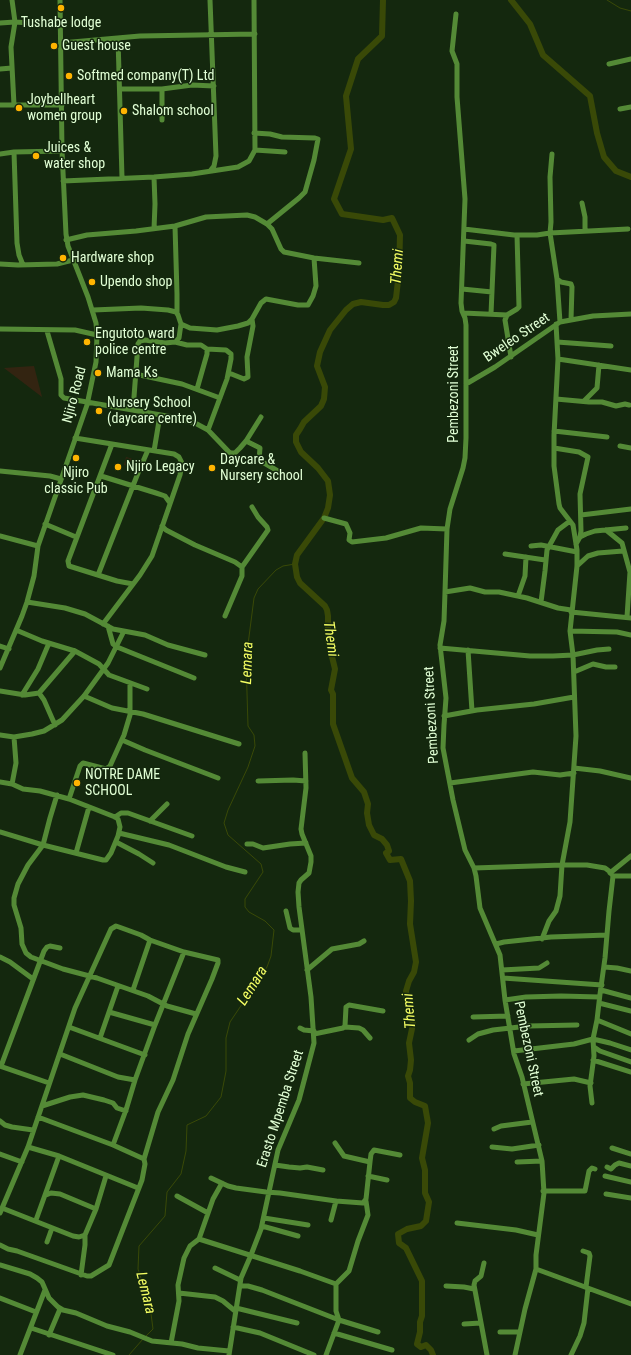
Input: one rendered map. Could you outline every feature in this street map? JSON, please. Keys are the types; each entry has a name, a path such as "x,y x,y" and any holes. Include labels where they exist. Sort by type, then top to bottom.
{"street":[{"path":"12,0 15,22 11,47 14,104"},
{"name":"Njiro Road","path":"0,668 27,602 34,576 38,546 87,402 96,362 97,335 93,310 66,240 62,151 60,0"},
{"path":"208,172 214,167 216,156 210,0"},
{"path":"63,180 154,177 192,174 243,165 251,159 255,150 254,0"},
{"name":"Pembezoni Street","path":"456,14 452,51 457,64 459,129 464,174 466,212 461,303 463,313 466,318 465,458 461,477 450,510 447,529 446,592 440,648 446,698 444,716 444,748 453,800 465,850 474,868 480,908 500,955 504,978 505,1000 514,1051 542,1161 543,1191 536,1255 536,1269 519,1332 515,1355"},
{"path":"0,23 15,22 60,25"},
{"path":"61,42 140,36 255,34"},
{"path":"118,38 122,178"},
{"path":"609,64 631,59"},
{"path":"0,69 12,68"},
{"path":"120,89 162,88 192,85 214,86"},
{"path":"162,88 162,120"},
{"path":"0,105 62,105"},
{"path":"620,109 631,107"},
{"path":"254,133 318,139 305,192 267,224"},
{"path":"255,150 285,152"},
{"path":"0,154 14,152 62,151"},
{"path":"14,152 17,243 19,255 23,265"},
{"path":"542,939 549,921 559,904 562,864 570,822 576,723 573,655 570,631 577,566 577,552 573,525 560,508 558,502 554,466 558,323 557,279 550,233 550,177 552,154"},
{"path":"154,177 154,229"},
{"path":"582,203 585,217 585,231"},
{"path":"66,240 87,235 136,232 175,226 201,218 247,215 255,217 267,224 272,229 282,251 314,258 359,263"},
{"path":"175,226 177,313 181,324 179,338 175,342"},
{"path":"464,229 517,235 628,229"},
{"path":"463,313 507,315 519,307 517,235"},
{"path":"464,241 494,245 491,314"},
{"path":"181,324 190,328 217,330 238,326 248,323 252,319 260,303 266,299 303,306 308,305 316,286 314,258"},
{"path":"0,264 57,264 73,260"},
{"path":"557,279 561,282 571,284 571,320"},
{"path":"462,289 492,292"},
{"path":"93,310 156,309 168,310 177,313"},
{"name":"Bweleo Street","path":"466,384 511,357 558,323 593,316 631,314"},
{"path":"507,315 505,317 505,324 511,357"},
{"path":"229,373 244,378 248,377 248,353 253,326 252,319"},
{"path":"0,329 47,331 75,330 97,335"},
{"path":"47,331 61,379 62,396 64,398 178,418 195,423 208,430 231,453 234,453 246,441 261,417"},
{"path":"133,410 138,344 140,341 175,342 201,346 207,349 229,351 231,354 229,373 208,430"},
{"path":"557,342 612,346"},
{"path":"198,389 207,349"},
{"path":"558,359 631,370"},
{"path":"584,401 597,388 599,365"},
{"path":"135,374 166,380 198,389 220,398"},
{"path":"556,399 602,402 616,406 625,404 629,405"},
{"path":"154,451 160,415"},
{"path":"554,430 607,437"},
{"path":"75,438 177,455 182,459 180,475 152,556 106,625"},
{"path":"246,441 260,448 259,460 283,474"},
{"path":"112,444 84,522 76,537 68,561 69,566 133,584"},
{"path":"620,446 631,448"},
{"path":"554,448 579,452 588,457 580,494 580,537 576,544"},
{"path":"98,575 148,450"},
{"path":"0,471 50,476 61,479"},
{"path":"101,476 165,496 170,503"},
{"path":"225,616 242,576 242,567 268,530 258,518 252,507"},
{"path":"581,515 631,509"},
{"path":"324,518 346,524 350,533 349,540 352,542 386,538 421,528 447,529"},
{"path":"540,602 548,547 558,530 570,521"},
{"path":"45,524 76,537"},
{"path":"162,526 166,530 195,545 235,562 242,567"},
{"path":"580,537 591,532 626,528"},
{"path":"446,592 472,588 485,592 499,592 518,596 571,611 629,618 630,572 622,543 606,530"},
{"path":"0,536 38,546"},
{"path":"531,546 537,545 577,552"},
{"path":"577,566 588,556 602,552 623,550"},
{"path":"505,554 545,560"},
{"path":"518,596 525,576 526,557"},
{"path":"27,602 65,608 85,614 106,625 124,631 145,635 168,645 205,655"},
{"path":"106,625 113,644 117,647 194,678"},
{"path":"16,630 75,651 94,661 109,675 147,689"},
{"path":"0,735 14,737 38,733 55,725 70,712 84,696 108,663 124,631"},
{"path":"570,631 617,632 631,634"},
{"path":"22,695 35,674 49,643"},
{"path":"0,646 8,649"},
{"path":"440,648 530,656 573,655 609,649"},
{"path":"468,650 472,711"},
{"path":"0,691 22,695 39,693 75,651"},
{"path":"574,672 593,664 606,667 615,667"},
{"path":"69,799 81,764 86,763 108,769 122,740 130,712 130,683"},
{"path":"39,693 44,700 55,725"},
{"path":"84,696 112,708 143,714 239,744"},
{"path":"444,716 477,710 534,704 574,696"},
{"path":"12,784 16,763 14,737"},
{"path":"122,740 218,778"},
{"name":"Erasto Mpemba Street","path":"229,1353 240,1280 262,1226 278,1150 298,1100 314,1046 314,1032 298,888 301,880 309,872 312,862 300,824 306,781 305,753"},
{"path":"450,783 533,772 560,774 574,770 600,771 631,778"},
{"path":"258,781 306,781"},
{"path":"0,782 12,784 23,789 40,791 69,799 115,817 119,822 119,833 111,853 106,860 43,846 0,832"},
{"path":"57,796 43,846 28,865 18,884 14,901 21,928 24,951 29,956 63,970 133,990 172,1008 196,1014"},
{"path":"150,821 167,804"},
{"path":"76,853 89,806"},
{"path":"115,817 118,814 124,813 192,836"},
{"path":"119,833 169,845 226,867 245,872"},
{"path":"116,842 153,863"},
{"path":"247,844 253,844 263,848 290,844 306,844"},
{"path":"592,1103 591,1083 594,1047 593,1039 604,967 612,874 631,856"},
{"path":"474,868 562,864 587,865 605,868 612,874 631,876"},
{"path":"286,911 291,929 302,930"},
{"path":"0,1245 81,1275 91,1276 109,1265 138,1188 145,1166 144,1159 158,1112 173,1080 188,1034 212,979 218,961 184,952 150,940 141,934 119,927 114,927 108,935 75,1008 28,1147 1,1210 36,1220 73,1236 79,1237 84,1235"},
{"path":"496,944 551,937 607,935"},
{"path":"133,990 150,940"},
{"path":"307,970 332,949 359,944 364,941"},
{"path":"50,1084 0,1066 44,951 48,947 60,948"},
{"path":"113,1145 155,1025 184,952"},
{"path":"0,957 10,962 33,979"},
{"path":"502,970 539,968 547,963"},
{"path":"604,967 631,971"},
{"path":"504,978 601,987 631,998"},
{"path":"100,1038 118,986"},
{"path":"505,1000 526,997 561,996 599,1000 631,1011"},
{"path":"344,1027 346,1007 349,1004 383,1010"},
{"path":"109,1012 155,1025"},
{"path":"473,1017 508,1016"},
{"path":"597,1020 631,1034"},
{"path":"469,1040 484,1032 510,1028 577,1025"},
{"path":"69,1027 145,1055"},
{"path":"300,1028 314,1032 340,1029 344,1027 359,1028 363,1030 370,1038"},
{"path":"514,1051 574,1044 593,1039 631,1050"},
{"path":"594,1047 600,1051 631,1062"},
{"path":"60,1054 118,1077 135,1080"},
{"path":"593,1060 631,1072"},
{"path":"523,1084 574,1079 591,1083"},
{"path":"42,1106 70,1097 83,1095 113,1103 117,1108 126,1111"},
{"path":"38,1117 113,1145 144,1159"},
{"path":"0,1121 12,1127 33,1130"},
{"path":"494,1129 501,1126 532,1122"},
{"path":"335,1143 344,1156 370,1162"},
{"path":"492,1147 512,1148 539,1145"},
{"path":"28,1147 59,1156 106,1176 127,1182 138,1188"},
{"path":"612,1148 631,1154"},
{"path":"326,1355 339,1320 336,1311 336,1284 349,1271 368,1215 366,1201 371,1154 374,1150 400,1156"},
{"path":"0,1154 22,1162"},
{"path":"36,1220 59,1156"},
{"path":"517,1162 542,1161"},
{"path":"607,1167 611,1169 615,1165 619,1164 631,1166"},
{"path":"275,1165 300,1168 307,1167 323,1170"},
{"path":"543,1191 585,1191 589,1171 592,1168 595,1169"},
{"path":"81,1275 85,1245 84,1235 96,1209 106,1176"},
{"path":"368,1176 388,1180"},
{"path":"605,1176 631,1182"},
{"path":"211,1178 236,1188 280,1192 336,1201 361,1203 366,1201"},
{"path":"171,1343 178,1308 178,1285 185,1254 190,1246 199,1239 213,1199 222,1183"},
{"path":"46,1195 53,1193 60,1194 96,1209"},
{"path":"606,1194 631,1198"},
{"path":"177,1196 208,1213"},
{"path":"331,1220 336,1201"},
{"path":"264,1218 308,1225"},
{"path":"457,1223 516,1230 538,1235"},
{"path":"262,1226 298,1236"},
{"path":"47,1242 52,1228"},
{"path":"199,1239 336,1284"},
{"path":"571,1355 584,1323 590,1256 583,1251"},
{"path":"484,1263 481,1276 474,1282 474,1289 487,1355"},
{"path":"0,1265 30,1274 37,1278 42,1282 49,1298 60,1309 76,1313 107,1326 130,1332 145,1339 229,1353"},
{"path":"215,1268 240,1280"},
{"path":"536,1269 631,1304"},
{"path":"240,1286 248,1286 262,1290 339,1320 378,1332"},
{"path":"446,1286 474,1289"},
{"path":"20,1355 45,1290"},
{"path":"179,1292 215,1297 236,1309 297,1322"},
{"path":"0,1298 36,1312"},
{"path":"49,1335 60,1309"},
{"path":"464,1324 481,1323"},
{"path":"233,1327 260,1333 314,1355"},
{"path":"31,1328 113,1355"},
{"path":"334,1332 392,1350"},
{"path":"500,1332 519,1332"}],"shaded area":[{"path":"34,366 42,397 4,368"},
{"path":"126,457 133,459 131,467 124,465"}],"waterway":[{"name":"Themi","path":"383,0 382,36 358,59 346,96 351,149 334,199 342,214 383,220 392,218 400,235 399,272 396,298 394,302 389,305 361,302 353,304 346,310 330,330 320,352 317,366 325,387 324,399 321,406 304,422 296,435 296,442 301,452 318,468 328,481 330,495 328,508 324,518 297,555 295,564 297,577 300,583 325,606 327,610 328,640 335,669 331,690 333,694 333,724 352,778 364,792 368,804 367,813 369,825 374,835 382,839 387,845 389,851 386,853 390,860 401,859 410,881 410,924 416,962 414,972 406,991 407,1002 413,1024 409,1043 411,1060 408,1076 410,1083 410,1098 425,1106 428,1123 422,1158 425,1170 425,1193 429,1202 426,1221 421,1226 407,1229 398,1234 399,1243 406,1248 422,1281 422,1316 417,1344 421,1347 426,1345 431,1350 433,1355"},
{"path":"511,0 530,24 543,55 590,96 597,133 604,157 616,171 631,177"},
{"path":"607,0 620,8 631,11"},
{"name":"Lemara","path":"145,1337 153,1329 150,1306 138,1269 139,1246 165,1216 167,1192 181,1174 186,1151 187,1125 206,1116 221,1097 226,1071 226,1038 230,1022 267,967 271,956 274,930 265,921 249,912 245,907 245,899 263,872 261,864 228,835 224,823 228,810 248,767 255,746 254,735 248,726 246,660 254,598 258,589 276,570 283,566 295,564"},
{"name":"Lemara","path":"129,1355 143,1339"}],"place":[{"name":"Tushabe lodge","path":"61,8"},
{"name":"Guest house","path":"54,46"},
{"name":"Softmed company(T) Ltd","path":"69,76"},
{"name":"Joybellheart women group","path":"19,108"},
{"name":"Shalom school","path":"124,111"},
{"name":"Juices & water shop","path":"36,156"},
{"name":"Hardware shop","path":"63,258"},
{"name":"Upendo shop","path":"92,282"},
{"name":"Engutoto ward police centre","path":"87,342"},
{"name":"Mama Ks","path":"98,373"},
{"name":"Nursery School (daycare centre)","path":"99,411"},
{"name":"Njiro classic Pub","path":"76,458"},
{"name":"Njiro Legacy","path":"118,467"},
{"name":"Daycare & Nursery school","path":"212,468"},
{"name":"NOTRE DAME SCHOOL","path":"77,783"}]}
